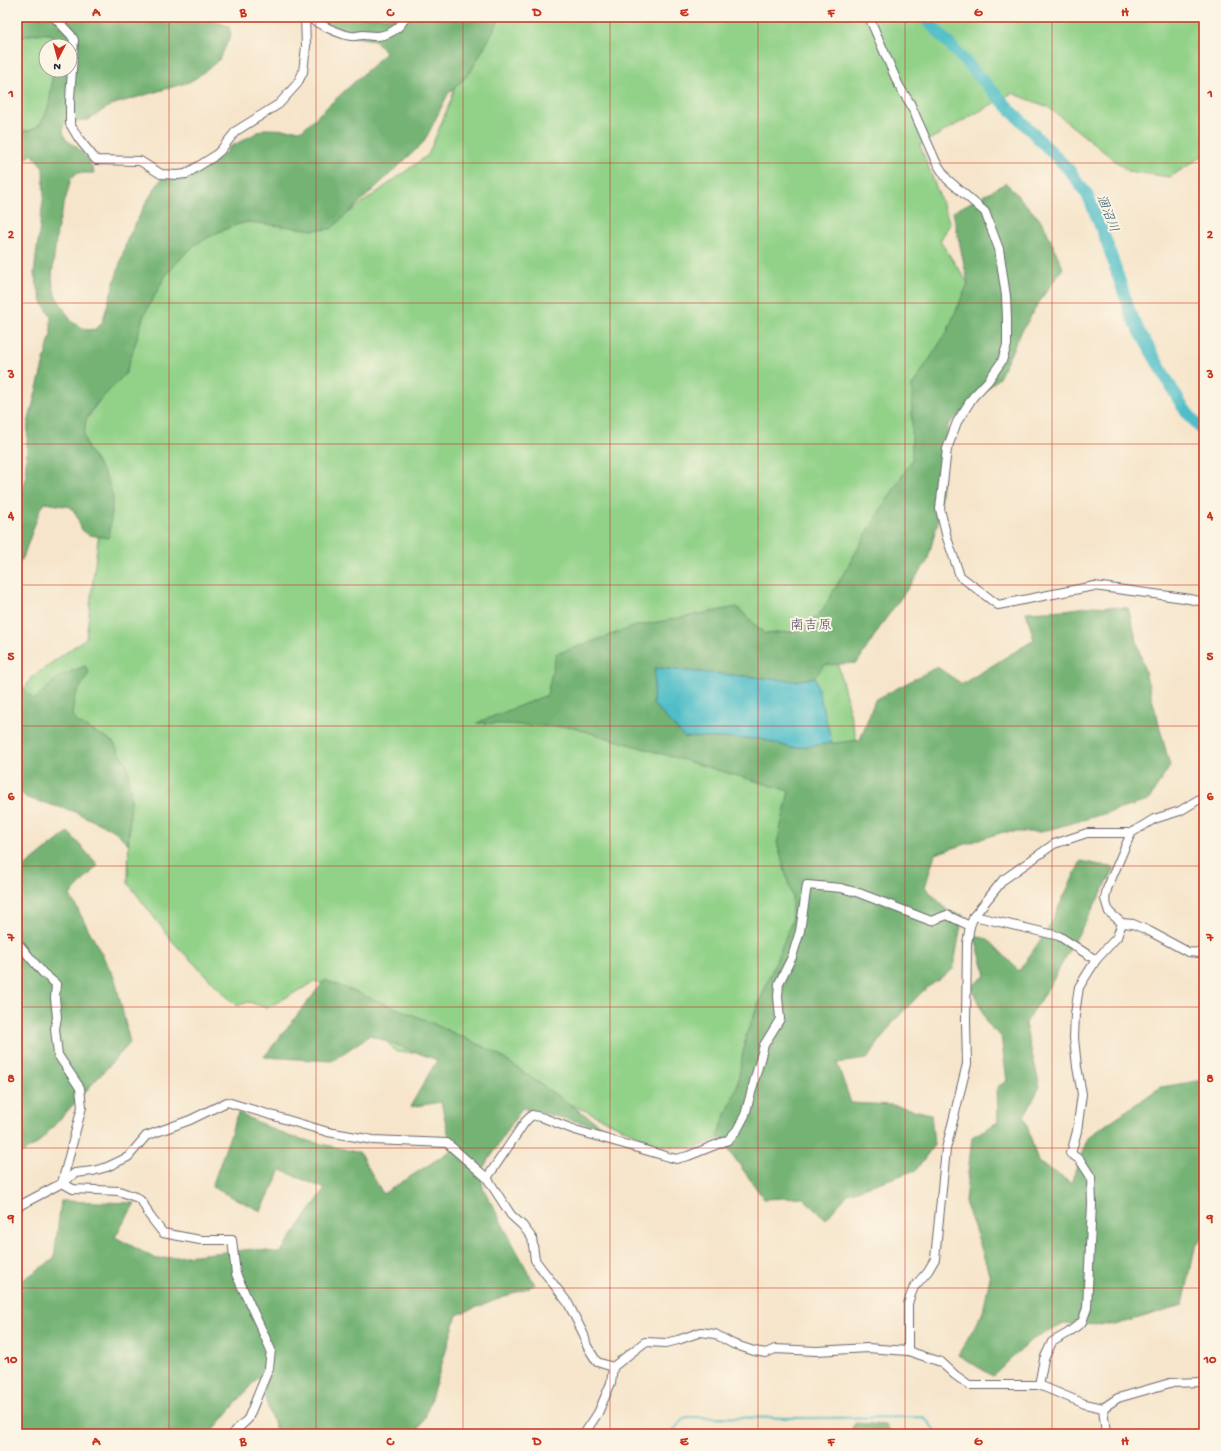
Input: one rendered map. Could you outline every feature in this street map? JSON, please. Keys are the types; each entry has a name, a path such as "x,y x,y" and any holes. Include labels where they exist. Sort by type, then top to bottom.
{"street":[{"path":"54,17 74,40 70,124 79,139 96,160 140,161 161,174 176,175 186,174 213,157 220,151 236,131 286,98 297,84 303,72 307,17 351,36 376,36 389,33 397,28 403,22 405,17"},
{"path":"869,17 899,86 910,103 936,162 947,179 985,212 999,249 1006,296 1007,345 1002,361 988,381 973,397 957,422 947,449 940,509 947,538 960,576 998,605 1094,586 1204,602"},
{"path":"908,1351 908,1304 914,1287 928,1271 934,1259 944,1162 950,1131 967,1064 967,951 970,926 974,916 1003,880 1054,844 1087,833 1131,833 1154,819 1180,811 1201,798 1204,794"},
{"path":"1131,833 1107,889 1105,899 1109,912 1122,923 1133,924 1149,931 1188,952 1200,953 1204,949"},
{"path":"487,1178 512,1139 532,1115 575,1130 676,1159 688,1156 728,1140 737,1130 745,1115 764,1045 780,1019 778,997 779,983 792,957 800,931 807,885 841,888 860,893 931,921 947,915 970,926"},
{"path":"974,916 1059,936 1096,960"},
{"path":"1039,1385 1044,1358 1052,1342 1068,1333 1082,1322 1087,1308 1092,1204 1091,1177 1080,1160 1071,1154 1077,1131 1082,1094 1076,1067 1074,1038 1075,1014 1079,987 1096,960 1117,937 1122,923"},
{"path":"17,942 43,973 56,984 55,998 57,1017 55,1028 58,1055 80,1088 82,1107 62,1184"},
{"path":"17,1207 62,1184 75,1173 93,1171 107,1167 128,1157 146,1136 190,1120 227,1102 328,1132 373,1140 447,1143 487,1178 510,1215 523,1226 532,1238 535,1260 568,1303 584,1335 587,1346 597,1362 613,1367"},
{"path":"62,1184 73,1189 118,1191 138,1198 163,1233 200,1240 232,1240 236,1274 271,1350 269,1368 248,1419 232,1434"},
{"path":"584,1434 598,1413 609,1389 613,1367 645,1342 666,1343 701,1332 715,1334 733,1344 754,1351 766,1353 775,1349 816,1351 867,1348 908,1351 941,1362 969,1385 1039,1385 1086,1404 1103,1408 1118,1398 1170,1383 1204,1382"},
{"path":"1103,1408 1106,1434"}],"green space":[{"path":"17,17 200,17 229,26 231,35 219,60 196,78 189,82 111,105 88,120 64,122 63,131 66,140 83,154 90,163 94,173 77,173 71,179 57,230 52,276 53,286 55,295 72,322 87,330 96,329 102,323 127,240 147,201 163,176 218,159 230,147 264,129 302,130 386,53 375,40 329,33 314,17 501,17 470,73 448,94 422,144 331,229 314,230 248,222 239,224 221,231 196,244 166,275 144,315 126,373 95,405 86,419 84,437 88,449 108,480 113,497 109,538 89,535 82,530 76,514 71,507 45,503 40,510 22,560 17,560 17,504 25,483 28,423 51,334 51,317 42,302 34,274 44,193 43,167 32,154 25,159 17,174 17,131 31,130 41,123 48,109 52,78 78,78 78,38 56,38 45,33 36,33 17,42"},
{"path":"483,17 1204,17 1204,155 1170,177 1128,171 1048,107 1012,93 920,145 950,224 940,241 968,283 920,449 836,656 860,754 799,885 790,949 727,1135 695,1148 658,1145 586,1111 450,1053 396,1052 348,999 316,981 267,1008 249,1002 236,1006 172,941 128,883 129,828 20,695 31,678 86,638 104,491 83,446 81,428 127,358 134,307 174,245 252,209 325,230 428,155 451,100 466,46"},
{"path":"36,34 50,34 56,38 38,38 38,78 52,78 51,93 48,109 41,123 29,131 17,131 17,42 22,37"},
{"path":"1006,183 1043,223 1063,268 1043,296 1020,334 999,378 948,425 938,521 927,562 884,621 857,663 824,665 815,677 796,681 655,668 653,704 684,737 761,739 792,748 860,740 875,700 937,667 962,684 1034,640 1026,612 1066,610 1093,606 1128,608 1170,766 1148,801 1041,832 1003,832 935,854 925,887 949,912 963,915 953,969 923,991 894,1021 867,1059 837,1063 851,1103 892,1105 931,1114 934,1145 916,1170 849,1193 826,1219 802,1197 764,1199 718,1135 737,1087 746,1035 792,921 792,896 777,843 789,791 570,727 477,723 547,695 556,654 636,626 737,607 765,634 798,631 822,611 872,524 912,460 912,386 947,332 968,283 953,212"},
{"path":"85,666 89,673 75,696 72,714 77,722 113,742 128,766 131,801 128,844 115,831 73,811 27,798 17,790 17,681 34,700 60,676"},
{"path":"68,832 98,865 70,895 115,979 130,1043 36,1145 17,1156 17,870 23,868"},
{"path":"1081,861 1115,868 1053,980 1025,1024 1040,1087 1024,1116 1038,1162 1071,1183 1088,1137 1161,1087 1204,1080 1204,1233 1195,1248 1183,1305 1115,1325 1064,1324 1031,1340 993,1376 958,1355 983,1312 990,1277 965,1202 972,1137 998,1122 997,1087 1007,1081 1001,1036 989,1026 971,987 986,975 974,936 988,939 1019,971 1048,929"},
{"path":"325,980 421,1018 493,1051 604,1128 522,1108 481,1171 483,1188 535,1285 457,1315 425,1418 416,1434 277,1434 258,1377 210,1434 136,1434 129,1432 126,1434 17,1434 17,1284 54,1259 61,1201 135,1203 115,1237 156,1259 254,1249 280,1253 325,1189 281,1170 261,1211 212,1187 238,1113 288,1136 360,1153 383,1194 452,1150 441,1102 410,1107 437,1060 370,1035 332,1061 264,1057"},
{"path":"855,1423 886,1425 893,1434 849,1434"}],"water":[{"path":"655,668 796,681 815,677 832,743 792,748 761,739 684,737 653,704"}],"waterway":[{"name":"涸沼川","path":"924,17 1069,170 1088,196 1107,243 1132,318 1182,406 1204,433"},
{"path":"671,1434 683,1419 687,1417 924,1417 938,1434"}],"district":[{"name":"南吉原","path":"811,624"}]}
